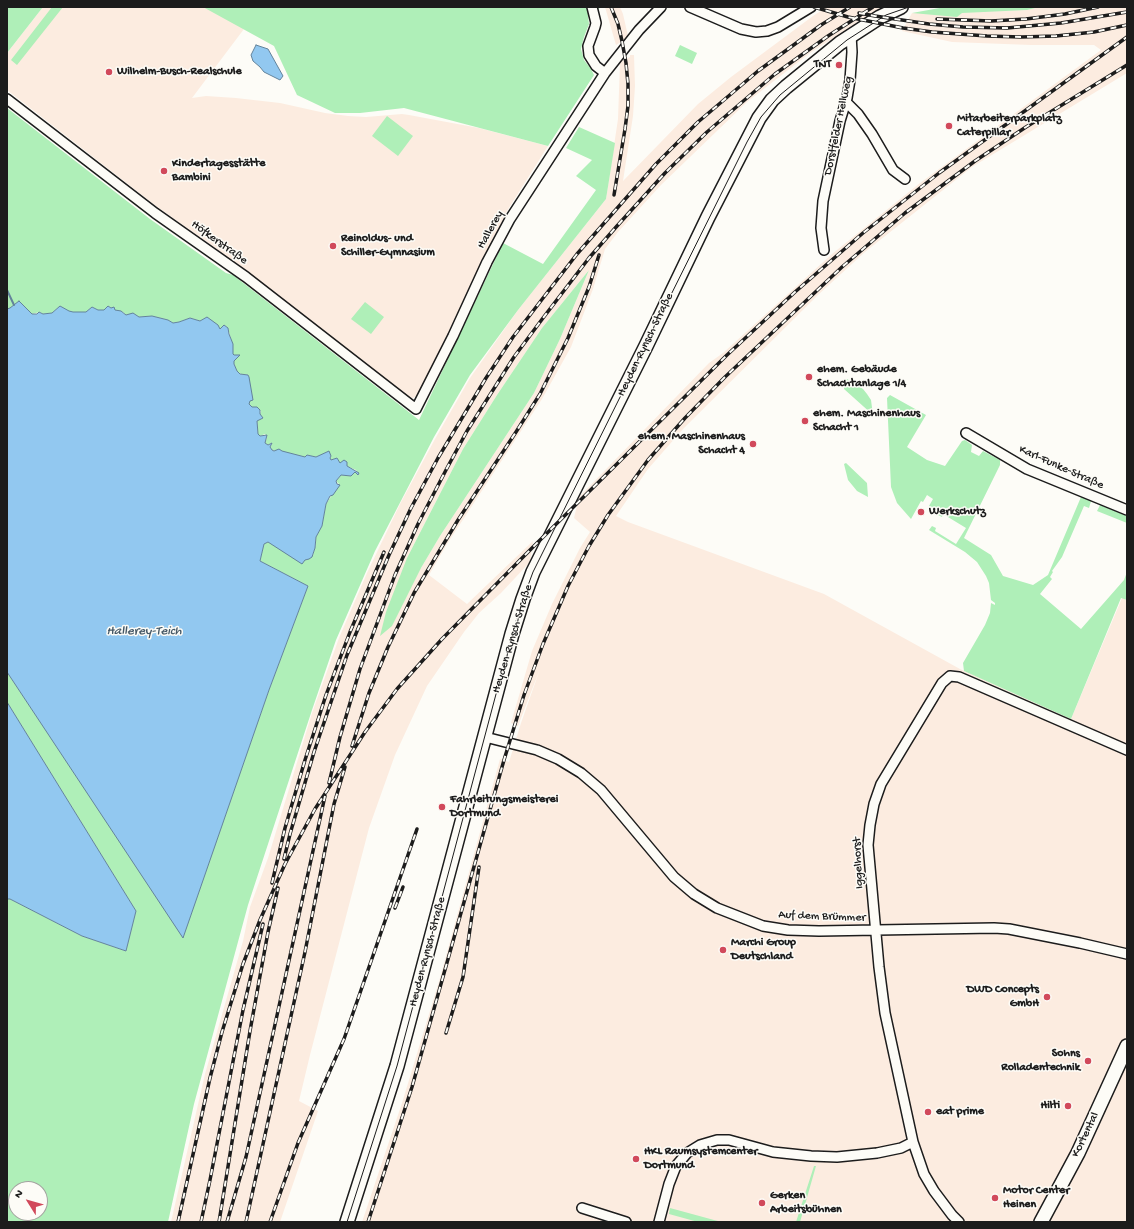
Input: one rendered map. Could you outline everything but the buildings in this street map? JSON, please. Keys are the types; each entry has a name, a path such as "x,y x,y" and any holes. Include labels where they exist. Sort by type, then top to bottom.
{"main road":[{"path":"852,35 880,17 901,7"},
{"name":"Heyden-Rynsch-Straße","path":"347,1222 397,1066 512,634 533,572 752,130 772,100 786,87 852,35"},
{"name":"Kortental","path":"1041,1222 1078,1153 1127,1046"}],"street":[{"path":"592,7 596,23 588,46 589,55 596,66 605,72"},
{"name":"Hallerey","path":"416,409 510,219 605,72 639,30 661,7"},
{"path":"690,7 741,29 756,32 767,31 778,27 811,7"},
{"name":"Dorstfelder Hellweg","path":"824,250 821,224 823,201 850,80 852,35"},
{"name":"Höfkerstraße","path":"7,99 155,213 246,277 416,409"},
{"path":"846,102 858,114 872,134 893,170 904,179"},
{"name":"Karl-Funke-Straße","path":"966,433 1027,469 1127,510"},
{"name":"Iggelhorst","path":"959,1222 934,1191 924,1174 913,1142 885,1013 868,845 874,804 881,784 942,683 950,676 959,677 1127,750"},
{"name":"Auf dem Brümmer","path":"485,737 537,750 558,759 581,773 601,790 674,877 694,894 717,908 763,926 788,930 819,931 1009,929 1127,954"},
{"path":"659,1222 669,1184 676,1166 687,1153 700,1145 717,1140 729,1140 773,1152 837,1157 878,1153 901,1148 913,1142"},
{"path":"582,1208 626,1222"}],"shaded area":[{"path":"43,7 218,7 247,25 192,98 206,96 280,103 325,113 348,116 366,117 402,114 479,128 548,146 507,211 418,395 413,398 408,397 214,247 156,206 7,90 7,53"},
{"path":"605,7 620,7 628,36 627,40 626,39 616,45"},
{"path":"827,7 882,7 810,53 747,102 661,185 618,232 605,249 593,289 571,347 542,399 447,544 429,575 467,604 533,541 530,562 501,593 479,613 427,686 395,755 369,828 310,1055 299,1101 318,1111 280,1222 171,1222 205,1074 243,941 250,907 268,858 312,713 339,638 367,573 400,504 470,378 518,310 606,199 618,119 620,63 622,60 630,57 630,55 634,55 635,86 633,116 623,181 698,104 731,77","holes":["589,270 560,339 534,393 440,536 421,568 407,558 463,449 542,328"]},
{"path":"1039,7 1127,7 1127,73 972,167 865,252 819,294 684,428 648,469 616,516 628,522 824,594 960,669 1071,719 1122,598 1127,600 1127,1222 362,1222 402,1103 440,978 500,759 509,762 540,669 518,726 511,723 532,651 552,604 580,548 590,532 574,518 579,497 709,363 723,353 832,254 920,183 1101,50 1094,45 1031,45 952,42 902,31 912,13 1027,10"}],"green space":[{"path":"7,7 43,7 7,53"},
{"path":"52,7 63,7 17,65 11,60"},
{"path":"203,7 601,7 588,17 589,24 581,49 584,60 594,75 548,146 404,108 360,113 335,113 297,95 274,46"},
{"path":"945,7 1039,7 1027,10 962,13 957,17 912,13"},
{"path":"680,45 697,53 692,64 675,56"},
{"path":"7,108 150,219 226,273 233,275 419,420 503,243 543,264 596,190 576,176 592,160 566,148 579,127 615,143 606,199 518,310 470,375 434,437 375,551 336,640 248,905 194,1104 168,1222 7,1222 7,899 10,899 82,936 126,951 136,911 7,702 7,672 183,937 269,690 308,586 260,561 264,544 268,542 305,560 313,555 316,537 322,526 326,504 339,484 336,481 341,475 351,476 355,472 358,475 356,470 339,463 337,458 331,460 328,452 316,457 307,455 305,457 272,450 270,447 272,444 271,443 268,445 265,443 267,437 265,434 260,436 258,434 257,421 261,418 263,419 260,414 261,411 249,404 249,377 248,375 241,374 237,371 234,361 239,355 233,354 233,347 228,328 224,325 220,329 207,317 200,321 190,318 173,323 168,320 152,316 139,317 134,314 126,315 123,312 116,311 108,306 104,310 98,310 92,307 86,312 69,312 60,306 52,313 43,314 40,312 32,314 10,308 7,309"},
{"path":"387,116 413,136 398,156 372,136"},
{"path":"589,270 560,339 534,393 440,536 421,568 392,626 380,636 386,612 407,558 463,449 542,328"},
{"path":"365,302 384,317 371,334 351,319"},
{"path":"847,379 863,389 867,394 871,400 873,415 844,389 844,382"},
{"path":"890,395 926,415 907,447 927,460 945,466 962,441 965,440 972,445 971,452 979,456 983,451 1000,460 1000,465 964,538 991,555 1003,576 1033,585 1048,575 1081,497 1091,501 1089,508 1084,506 1062,557 1052,571 1053,572 1050,577 1052,579 1040,594 1081,629 1124,580 1127,572 1127,600 1121,598 1071,719 964,671 963,663 985,625 990,613 991,603 995,605 995,603 991,600 989,583 986,576 977,562 965,552 929,530 932,526 936,528 935,531 956,544 966,528 943,514 942,517 938,515 940,510 929,506 933,499 927,495 923,502 921,501 911,519 897,503 891,487 887,398"},
{"path":"846,463 867,483 868,497 857,491 848,480 844,464"},
{"path":"1100,505 1127,516 1127,523 1097,511"},
{"path":"814,1166 816,1166 800,1222 796,1222"},
{"path":"670,1208 722,1222 698,1222 669,1214"}],"water":[{"path":"256,45 268,49 283,76 280,80 264,72 253,61 251,55"},
{"name":"Hallerey-Teich","path":"19,301 32,314 37,314 39,312 43,314 52,313 60,306 73,312 86,312 92,307 98,310 104,310 108,306 111,308 114,307 115,310 121,311 126,315 133,313 139,317 152,316 168,320 173,323 190,318 200,321 207,317 218,325 220,329 224,325 228,328 233,344 233,354 240,355 234,361 237,371 240,374 248,375 249,377 253,400 250,401 249,404 260,410 260,414 263,418 257,421 258,434 260,436 267,435 265,443 268,445 272,443 270,447 274,451 279,449 305,457 307,455 316,457 329,451 331,460 337,458 340,463 344,460 347,462 347,466 359,473 358,475 355,472 351,476 341,475 336,481 337,484 340,485 333,495 330,496 326,504 322,526 316,537 312,557 305,560 302,564 268,542 264,544 260,561 308,586 269,690 183,938 7,672 7,309"},
{"path":"7,702 136,911 126,951 82,936 10,899 7,899"}],"waterway":[{"path":"7,290 14,305"}],"tram line":[{"path":"347,1222 397,1066 512,634 533,572 747,142 761,117 780,95 847,40 886,15 909,7"}],"railway":[{"path":"611,7 618,24 622,41 628,84 628,106 614,195"},
{"path":"814,7 848,17 903,28 932,32 987,36 1056,36 1094,32 1127,25"},
{"path":"284,859 314,752 347,655 389,555 411,508 438,458 486,378 513,337 577,254 656,164 698,122 758,71 821,25 850,7"},
{"path":"329,783 340,737 360,669 395,575 418,524 467,431 514,357 589,258 665,173 707,132 775,74 828,36 873,7"},
{"path":"937,19 991,21 1026,19 1065,14 1098,7"},
{"path":"859,13 929,24 963,27 1007,28 1061,23 1127,12"},
{"path":"178,1222 210,1078 222,1032 243,964 260,920 285,864 315,809 365,732 397,689 442,639 532,548 727,355 795,292 863,233 939,173 1127,37"},
{"path":"368,1222 412,1087 504,760 524,695 543,644 568,586 589,546 608,515 648,460 685,418 725,377 842,267 905,213 975,161 1026,127 1127,65"},
{"path":"352,746 369,693 388,647 414,593 458,520 540,394 568,338 589,287 599,255"},
{"path":"272,883 285,828 326,695 350,632 384,552"},
{"path":"246,1222 305,952 334,804 345,767"},
{"path":"227,1222 246,1157 325,796"},
{"path":"270,1222 298,1143 344,1039 417,829"},
{"path":"446,1033 463,977 479,867"},
{"path":"395,908 403,887"},
{"path":"219,1222 250,1031 268,932 278,888"},
{"path":"201,1222 243,1010 263,924"}],"place":[{"name":"TNT","path":"839,65"},
{"name":"Wilhelm-Busch-Realschule","path":"109,72"},
{"name":"Mitarbeiterparkplatz Caterpillar","path":"949,126"},
{"name":"Kindertagesstätte Bambini","path":"164,171"},
{"name":"Reinoldus- und Schiller-Gymnasium","path":"333,246"},
{"name":"ehem. Gebäude Schachtanlage 1/4","path":"809,377"},
{"name":"ehem. Maschinenhaus Schacht 1","path":"805,421"},
{"name":"ehem. Maschinenhaus Schacht 4","path":"753,444"},
{"name":"Werkschutz","path":"921,512"},
{"name":"Fahrleitungsmeisterei Dortmund","path":"442,807"},
{"name":"Marchi Group Deutschland","path":"723,950"},
{"name":"DWD Concepts GmbH","path":"1047,997"},
{"name":"Sohns Rolladentechnik","path":"1088,1061"},
{"name":"Hilti","path":"1068,1106"},
{"name":"eat prime","path":"928,1112"},
{"name":"HKL Raumsystemcenter Dortmund","path":"636,1159"},
{"name":"Motor Center Heinen","path":"995,1198"},
{"name":"Gerken Arbeitsbühnen","path":"762,1203"}]}
